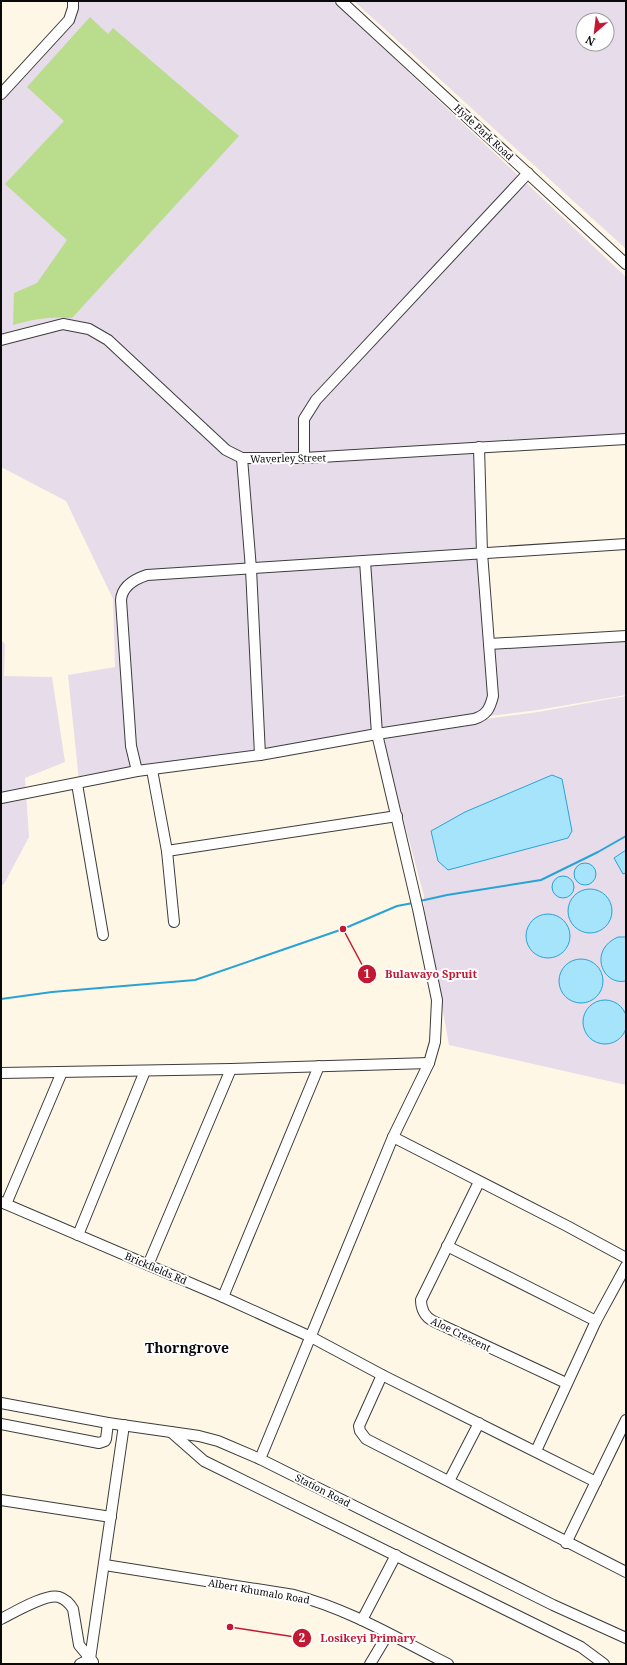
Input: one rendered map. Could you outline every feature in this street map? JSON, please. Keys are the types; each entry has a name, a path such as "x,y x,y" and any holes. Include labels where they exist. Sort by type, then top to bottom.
{"street":[{"path":"1,94 69,20 74,8 73,1"},
{"name":"Hyde Park Road","path":"341,1 626,264"},
{"path":"304,458 304,419 316,400 528,173"},
{"name":"Waverley Street","path":"1,340 63,324 95,332 108,340 226,450 242,458 304,458 626,439"},
{"path":"1,798 137,771 260,755 377,734 474,719 483,716 488,711 493,696 482,553 479,447"},
{"path":"242,458 251,569 260,755"},
{"path":"137,771 131,746 121,600 124,589 135,581 147,576 626,544"},
{"path":"260,1459 393,1137 429,1063 435,1042 436,1000 418,909 377,734 364,561"},
{"path":"489,644 626,636"},
{"path":"152,770 166,851 174,922"},
{"path":"77,784 103,935"},
{"path":"166,851 397,816"},
{"path":"1,1073 145,1071 160,1069 231,1069 429,1063"},
{"path":"223,1297 319,1066"},
{"path":"148,1265 231,1069"},
{"path":"78,1235 145,1071"},
{"path":"4,1203 62,1072"},
{"path":"393,1137 567,1226 626,1258"},
{"name":"Aloe Crescent","path":"479,1182 421,1300 421,1306 428,1318 566,1383"},
{"name":"Brickfields Rd","path":"4,1203 223,1297 311,1337 596,1482"},
{"path":"447,1246 596,1321"},
{"path":"536,1451 566,1383 596,1321 626,1266"},
{"path":"382,1374 359,1426 362,1435 370,1442 566,1542 625,1570"},
{"name":"Station Road","path":"1,1403 108,1423 198,1436 218,1441 260,1459 553,1605 626,1638"},
{"path":"566,1542 626,1420"},
{"path":"1,1424 99,1442 105,1441 106,1439 108,1423"},
{"path":"449,1481 479,1423"},
{"path":"92,1662 124,1425"},
{"path":"171,1432 204,1461 581,1647 604,1664"},
{"path":"1,1500 111,1518"},
{"path":"362,1620 396,1555"},
{"name":"Albert Khumalo Road","path":"105,1565 294,1595 314,1600 362,1620 448,1664"},
{"path":"1,1619 41,1600 50,1597 59,1597 70,1604 73,1609 79,1645 92,1662"},
{"path":"370,1664 388,1634"},
{"path":"80,1664 92,1662"}],"shaded area":[{"path":"75,1 333,1 626,277 626,435 478,445 489,645 626,637 626,695 79,781 68,675 115,667 113,599 66,501 1,467 1,96 70,21"},
{"path":"354,1 626,1 626,249"},
{"path":"1,640 5,644 4,676 52,677 65,762 25,778 29,837 4,884 1,886"},
{"path":"626,696 626,1085 449,1045 424,906 424,896 381,736 538,712"}],"green space":[{"path":"90,17 108,34 113,28 239,136 72,318 42,318 13,325 14,293 37,283 67,240 5,184 64,121 27,87"}],"water":[{"path":"552,775 562,779 572,831 568,838 448,870 438,861 431,831 465,812"},
{"path":"626,850 626,873 623,874 614,858"},
{"path":"585,863 593,866 596,874 593,882 585,885 577,882 574,874 577,866"},
{"path":"563,876 571,879 574,887 571,895 563,898 555,895 552,887 555,879"},
{"path":"586,889 594,889 606,895 612,907 612,915 606,927 594,933 586,933 574,927 568,915 568,907 574,895"},
{"path":"544,914 552,914 564,920 570,932 570,940 564,952 552,958 544,958 532,952 526,940 526,932 532,920"},
{"path":"618,937 626,937 626,981 618,981 610,978 605,973 602,966 601,958 603,950 609,943"},
{"path":"577,959 585,959 597,965 603,977 603,985 597,997 585,1003 577,1003 565,997 559,985 559,977 565,965"},
{"path":"601,1000 609,1000 621,1006 627,1018 627,1026 621,1038 609,1044 601,1044 589,1038 583,1026 583,1018 589,1006"}],"waterway":[{"path":"420,901 447,895 541,880 598,852 626,836"},
{"path":"1,999 52,992 195,980 343,929 397,906 413,903"}],"place":[{"name":"Bulawayo Spruit","path":"343,929"},
{"name":"Losikeyi Primary","path":"230,1627"}],"district":[{"name":"Thorngrove","path":"187,1348"}]}
